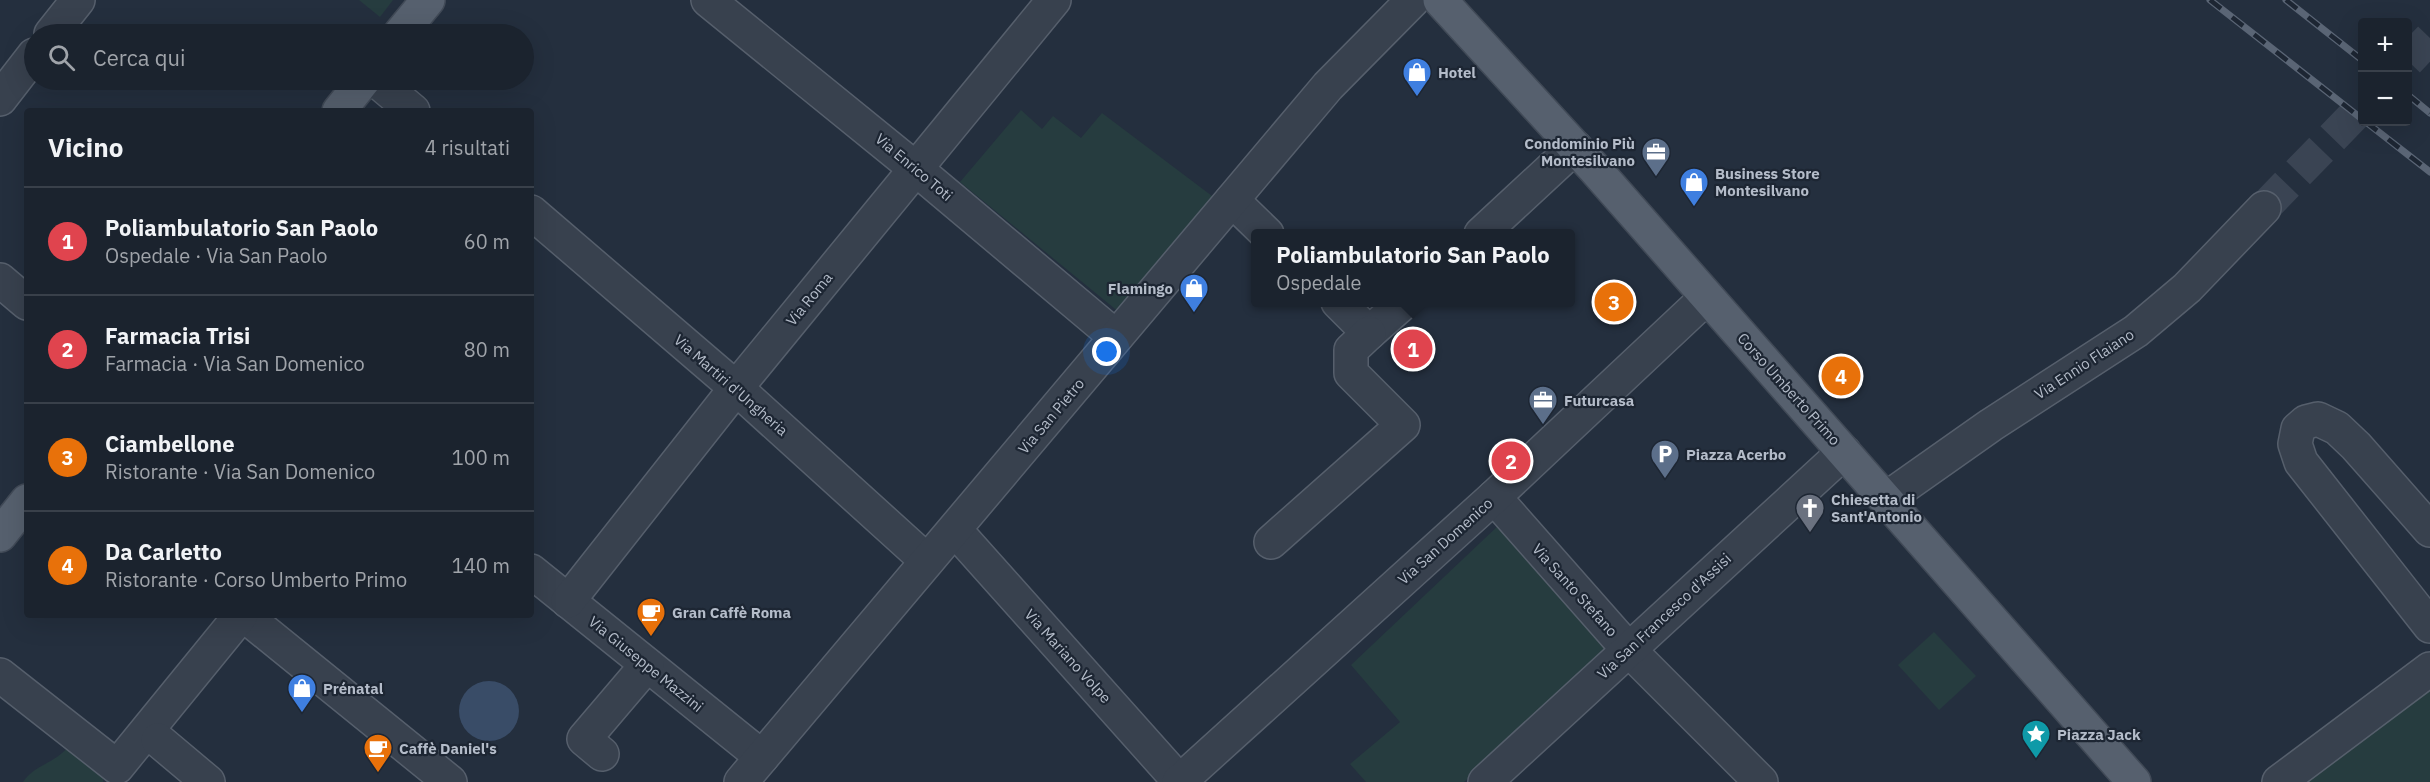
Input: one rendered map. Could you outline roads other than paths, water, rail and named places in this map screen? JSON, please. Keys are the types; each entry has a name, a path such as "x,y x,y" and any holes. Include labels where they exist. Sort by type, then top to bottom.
{"main road":[{"path":"408,24 428,0"},
{"name":"Corso Umberto Primo","path":"1440,0 1575,147 2134,782"},
{"path":"341,108 356,90"},
{"path":"0,535 24,505"}],"street":[{"path":"59,24 78,0"},
{"name":"Via Roma","path":"574,593 736,388 1054,0"},
{"name":"Via San Pietro","path":"741,782 1328,86 1413,0"},
{"name":"Via Enrico Toti","path":"726,5 1116,337"},
{"path":"0,99 24,68"},
{"path":"388,90 409,108"},
{"path":"1486,229 1575,147"},
{"path":"1232,201 1261,229"},
{"name":"Via Ennio Flaiano","path":"1886,499 1991,424 2145,324 2187,288 2264,208"},
{"name":"Via Martiri d'Ungheria","path":"534,215 736,388 927,561"},
{"path":"0,280 24,300"},
{"name":"Via San Domenico","path":"1180,782 1494,497 1707,297"},
{"path":"1342,307 1369,333"},
{"path":"1271,542 1403,424 1351,373 1351,350 1399,307"},
{"path":"2430,530 2356,446 2337,428 2318,419 2306,422 2298,429 2295,444 2301,462 2430,626"},
{"name":"Via San Francesco d'Assisi","path":"1485,782 1844,452"},
{"name":"Via Santo Stefano","path":"1494,497 1628,649 1761,782"},
{"name":"Via Mariano Volpe","path":"955,530 1180,782"},
{"name":"Via Giuseppe Mazzini","path":"534,573 574,593 646,664 762,757"},
{"path":"0,675 117,766 240,618"},
{"path":"246,618 431,776"},
{"path":"603,754 584,739 646,664"},
{"path":"2279,782 2430,669"},
{"path":"158,740 208,782"}],"water":[{"path":"483,681 495,681 506,686 514,694 519,711 517,723 506,736 495,741 483,741 472,736 464,728 459,717 459,705 464,694 472,686"}],"tunnel":[{"path":"2412,57 2430,38"},
{"path":"2264,208 2358,111"}],"railway":[{"path":"2210,0 2358,116"},
{"path":"2286,0 2358,57"},
{"path":"2412,98 2430,113"},
{"path":"2371,126 2430,172"}],"place":[{"name":"Hotel","path":"1417,98"},
{"name":"Condominio Più Montesilvano","path":"1656,178"},
{"name":"Business Store Montesilvano","path":"1694,208"},
{"name":"Ciambellone","path":"1614,302"},
{"name":"Flamingo","path":"1194,314"},
{"name":"Poliambulatorio San Paolo","path":"1413,349"},
{"name":"Da Carletto","path":"1841,376"},
{"name":"Futurcasa","path":"1543,426"},
{"name":"Farmacia Trisi","path":"1511,461"},
{"name":"Piazza Acerbo","path":"1665,480"},
{"name":"Chiesetta di Sant'Antonio","path":"1810,534"},
{"name":"Gran Caffè Roma","path":"651,638"},
{"name":"Prénatal","path":"302,714"},
{"name":"Piazza Jack","path":"2036,760"},
{"name":"Caffè Daniel's","path":"378,774"}]}
